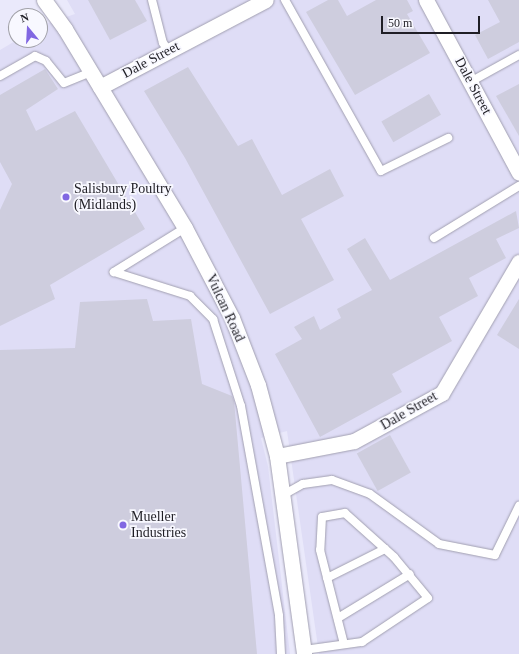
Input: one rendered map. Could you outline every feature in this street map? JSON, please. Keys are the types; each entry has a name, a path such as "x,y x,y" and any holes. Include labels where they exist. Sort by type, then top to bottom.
{"street":[{"name":"Vulcan Road","path":"44,0 91,72 185,228 232,318 258,385 277,456 304,652"},
{"name":"Dale Street","path":"100,87 266,0"},
{"name":"Dale Street","path":"426,0 519,172"},
{"name":"Dale Street","path":"277,456 354,441 442,393 519,262"}],"lane":[{"path":"152,0 163,43 169,51"},
{"path":"285,0 381,171 448,138"},
{"path":"470,82 519,55"},
{"path":"0,76 35,56 46,61 64,83 91,72"},
{"path":"434,238 519,186"},
{"path":"185,228 114,272 190,296 214,319 241,406 279,616 281,654"},
{"path":"283,495 303,484 332,480 370,494 439,544 495,555 519,506"},
{"path":"304,652 362,642 428,598 410,574 345,513 322,518 320,550 344,644"},
{"path":"327,578 385,550"},
{"path":"338,618 410,574"}],"shaded area":[{"path":"67,0 519,0 519,654 319,654 287,431 261,438 268,466 290,654 0,654 0,50 8,45 8,48 48,48 48,23 75,14"}],"building":[{"path":"88,0 135,0 147,21 110,40"},
{"path":"328,0 338,0 347,16 376,0 407,0 413,11 407,14 430,53 355,95 306,12"},
{"path":"488,0 519,0 519,42 488,59 475,35 500,22"},
{"path":"188,67 238,146 252,139 282,195 330,169 344,196 301,219 334,280 270,314 185,158 144,91"},
{"name":"Salisbury Poultry (Midlands)","path":"45,69 58,89 26,110 36,131 75,111 145,229 50,285 55,299 0,326 0,210 12,184 0,162 0,95"},
{"path":"519,84 519,136 496,96"},
{"path":"429,94 441,115 393,142 381,122"},
{"path":"516,211 519,228 496,239 506,258 469,278 478,296 439,317 452,341 392,374 402,392 320,437 275,354 302,339 294,327 314,316 320,330 341,318 337,309 372,290 347,249 365,238 390,280"},
{"name":"Mueller Industries","path":"147,299 153,321 191,319 202,384 232,396 234,401 257,654 0,654 0,350 75,348 80,302"},
{"path":"519,299 519,349 497,335"},
{"path":"390,435 411,473 378,491 357,453"}],"place":[{"name":"Salisbury Poultry (Midlands)","path":"66,197"},
{"name":"Mueller Industries","path":"123,525"}]}
